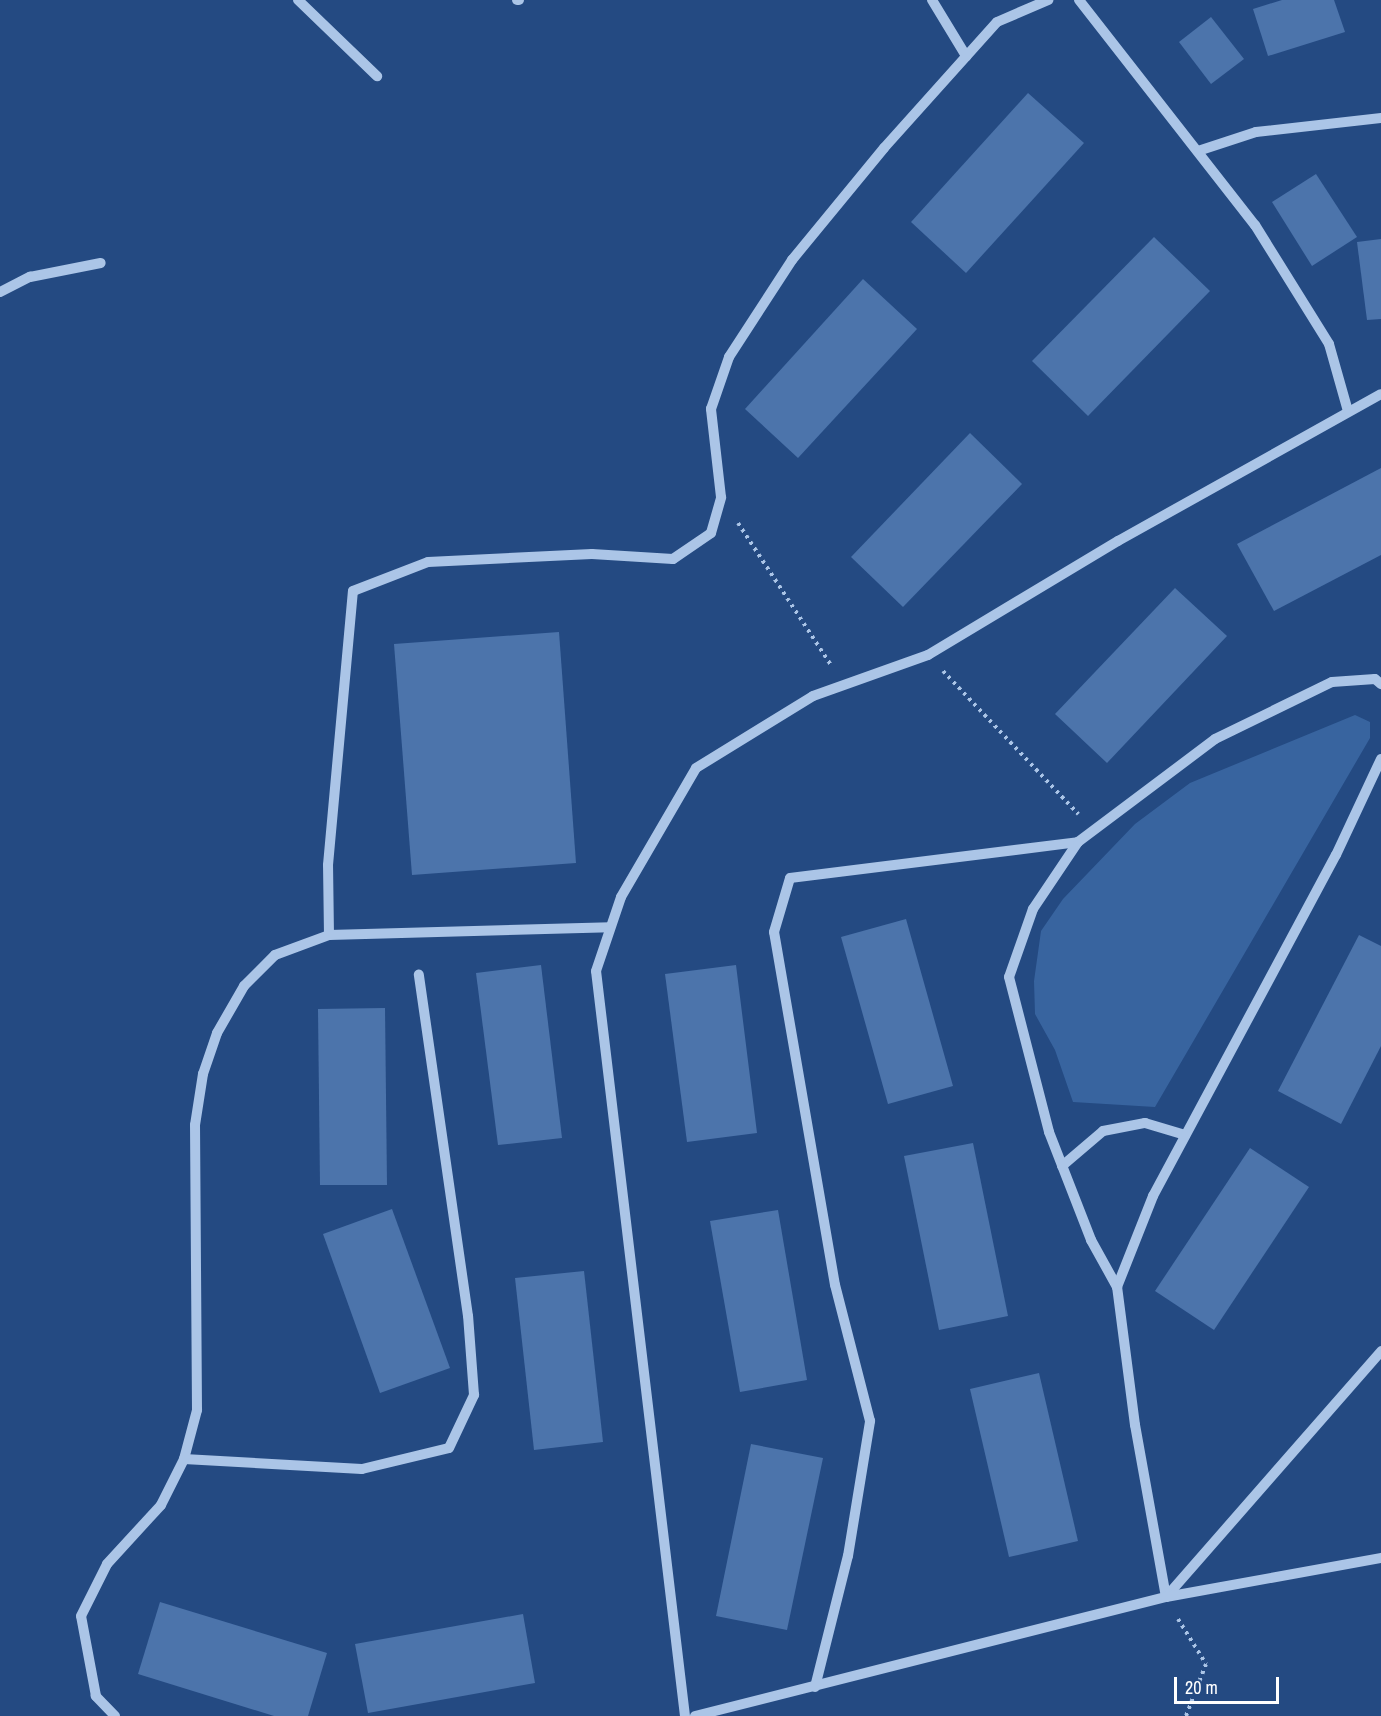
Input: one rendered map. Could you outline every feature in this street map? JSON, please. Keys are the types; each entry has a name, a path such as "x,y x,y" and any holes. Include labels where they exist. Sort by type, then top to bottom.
{"street":[{"path":"298,0 377,76"},
{"path":"932,0 966,56"},
{"path":"329,935 328,865 353,591 428,562 592,554 673,559 711,533 721,497 711,409 729,357 792,260 966,56 997,22 1048,0"},
{"path":"1079,0 1255,225 1329,344 1348,411"},
{"path":"1198,152 1256,132 1381,118"},
{"path":"0,292 30,278 101,263"},
{"path":"685,1716 596,971 621,897 696,768 813,696 928,655 1381,394"},
{"path":"1166,1597 1135,1425 1117,1287 1091,1240 1062,1166 1009,977 1034,909 1078,842 1215,740 1332,682 1379,679"},
{"path":"1117,1287 1154,1196 1336,855 1381,759"},
{"path":"815,1687 848,1556 870,1421 835,1285 774,932 790,878 1078,842"},
{"path":"115,1716 96,1696 81,1617 107,1564 161,1505 184,1459 196,1410 195,1125 203,1074 217,1033 244,986 275,956 329,935 610,927"},
{"path":"184,1459 362,1469 449,1448 474,1395 468,1316 419,975"},
{"path":"1062,1166 1103,1131 1145,1124 1185,1135"},
{"path":"1166,1597 1381,1351"},
{"path":"695,1716 1166,1597 1381,1558"}],"path":[{"path":"721,497 844,685"},
{"path":"928,655 1094,830"},
{"path":"1166,1597 1206,1664 1186,1716"}],"shaded area":[{"path":"1355,715 1370,722 1370,738 1155,1107 1073,1102 1055,1050 1035,1014 1034,981 1041,931 1063,899 1135,824 1190,783"}],"building":[{"path":"1282,0 1334,0 1345,32 1268,56 1253,9"},
{"path":"1211,17 1244,59 1211,84 1179,42"},
{"path":"1028,93 1084,143 966,273 911,222"},
{"path":"1316,174 1357,237 1312,266 1272,202"},
{"path":"1154,237 1210,291 1088,416 1032,361"},
{"path":"1381,239 1381,319 1367,320 1357,242"},
{"path":"863,279 917,329 798,458 745,409"},
{"path":"970,433 1022,484 903,607 851,557"},
{"path":"1381,468 1381,555 1274,611 1237,544"},
{"path":"1175,588 1227,636 1107,763 1055,714"},
{"path":"559,632 576,863 412,875 394,644"},
{"path":"906,919 953,1086 888,1104 841,937"},
{"path":"1359,935 1381,946 1381,1046 1341,1124 1278,1091"},
{"path":"541,965 562,1138 498,1145 476,973"},
{"path":"736,965 757,1133 687,1142 665,974"},
{"path":"385,1008 387,1185 320,1185 318,1009"},
{"path":"973,1143 1008,1316 939,1330 904,1156"},
{"path":"1250,1148 1309,1187 1214,1330 1155,1291"},
{"path":"392,1209 450,1368 380,1393 323,1234"},
{"path":"778,1210 807,1380 740,1392 710,1221"},
{"path":"584,1271 603,1442 534,1450 515,1278"},
{"path":"1039,1373 1078,1541 1009,1557 970,1389"},
{"path":"751,1444 823,1458 787,1630 716,1616"},
{"path":"160,1602 327,1653 308,1716 274,1716 138,1674"},
{"path":"523,1614 535,1683 368,1713 355,1644"}]}
